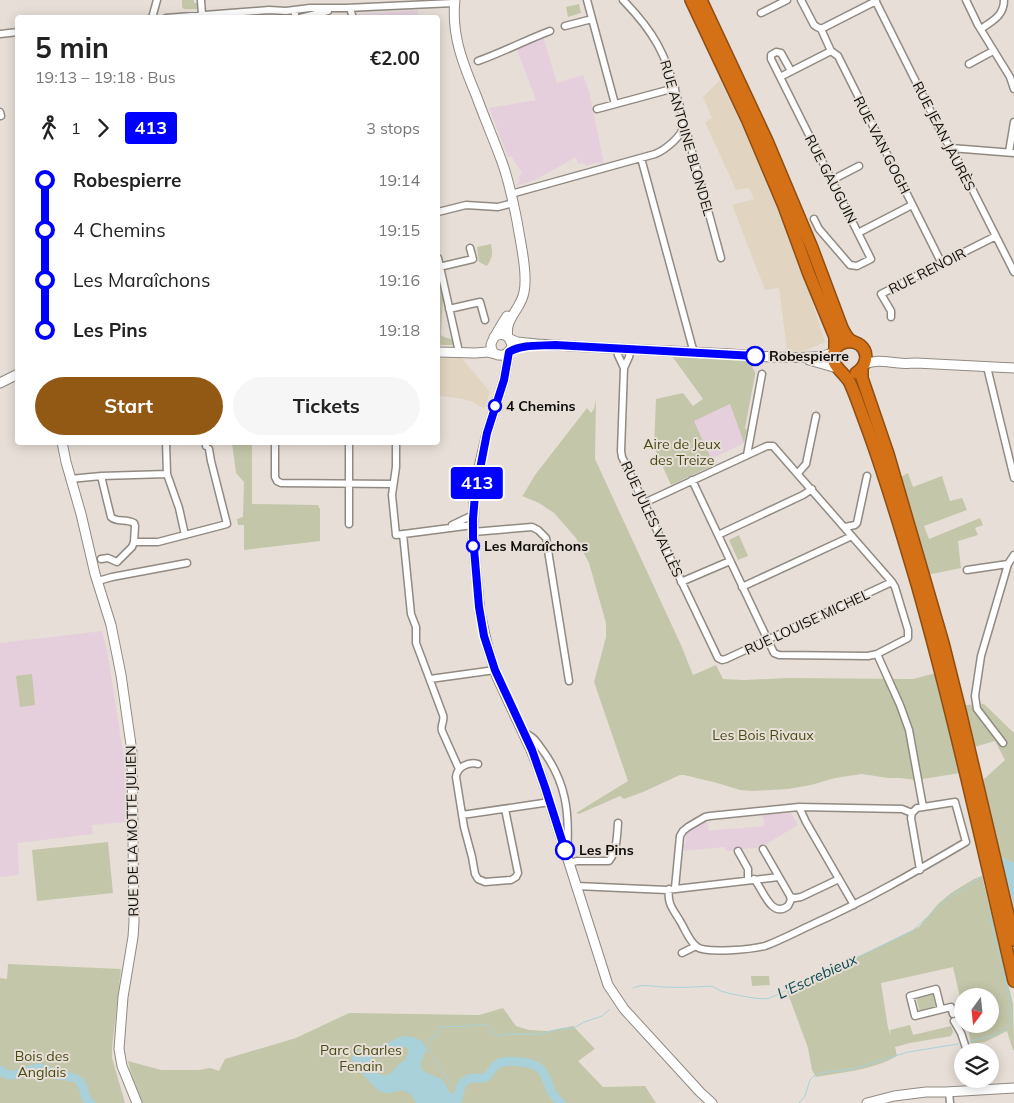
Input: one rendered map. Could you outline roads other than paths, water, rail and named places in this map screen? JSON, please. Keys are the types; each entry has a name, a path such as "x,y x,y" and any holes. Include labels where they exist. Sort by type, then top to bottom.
{"highway":[{"path":"691,0 741,106 781,198 835,337 833,361 850,382 878,458 920,597 951,713 1014,981"},
{"path":"701,0 758,120 812,248 842,328 852,342"},
{"path":"835,351 845,342 852,342 864,350 866,357 862,378 898,488 946,656 1014,940"},
{"path":"840,370 853,374 864,366"}],"street":[{"path":"153,15 157,0"},
{"path":"201,0 202,15 269,10 348,8"},
{"path":"302,15 306,0"},
{"path":"587,0 615,104"},
{"name":"RUE ANTOINE BLONDEL","path":"623,0 639,17 657,42 666,62 684,121 683,129 688,137 721,258"},
{"path":"761,13 787,0"},
{"name":"RUE VAN GOGH","path":"802,0 814,25 820,29 831,51 838,56 942,264"},
{"path":"820,29 875,0"},
{"name":"RUE JEAN JAURÈS","path":"875,0 1014,272"},
{"path":"966,0 993,51 1010,77 1014,89"},
{"path":"981,29 1001,13 1004,0"},
{"path":"308,15 348,8 454,1 455,34 507,176 519,234 525,283 522,301 508,323 507,330 512,345 506,376 485,441 476,487 473,524 484,636 495,670 524,733 550,802 607,982 624,1009 712,1103"},
{"path":"348,8 352,15"},
{"path":"295,10 295,15"},
{"path":"565,26 592,19"},
{"path":"478,61 550,31"},
{"path":"0,34 15,32"},
{"path":"780,77 831,51"},
{"path":"969,64 993,51"},
{"name":"RUE GAUGUIN","path":"791,71 782,54 779,52 772,54 770,57 871,258 857,266 848,264 819,229 814,219"},
{"path":"597,109 675,88"},
{"path":"0,112 1,116"},
{"path":"951,148 1012,153 1014,122"},
{"path":"440,212 466,205 495,207 512,199 655,154 665,149 683,129"},
{"path":"641,158 694,352"},
{"path":"832,180 859,166"},
{"path":"500,392 502,361 491,348 491,343 516,304 522,288 512,199"},
{"path":"858,233 912,206"},
{"name":"RUE RENOIR","path":"891,317 891,311 881,294 996,236"},
{"path":"440,269 473,259 470,248"},
{"path":"440,273 459,352"},
{"path":"449,309 480,302 485,320"},
{"path":"459,352 485,345 493,338 502,334 520,343 618,349 789,357 824,356 835,351"},
{"path":"440,352 486,352 504,355 525,347 555,345"},
{"name":"RUE JULES VALLÈS","path":"618,349 618,355 624,368"},
{"name":"RUE JULES VALLÈS","path":"631,349 630,357 624,368 621,451 623,459 716,655 721,659"},
{"path":"864,350 871,354 916,363"},
{"path":"789,357 816,362 840,370"},
{"path":"864,366 870,362 878,361 901,364 916,363 1014,368"},
{"path":"987,367 1014,478"},
{"path":"747,455 762,374"},
{"path":"0,383 15,376"},
{"path":"798,473 806,464 816,416"},
{"name":"RUE DE LA MOTTE JULIEN","path":"63,445 98,581 112,624 132,749 134,922 123,997 119,1049 122,1066 137,1103"},
{"path":"166,445 167,474 186,534"},
{"path":"275,445 275,477 284,484 393,484"},
{"path":"349,445 349,524"},
{"path":"396,445 396,468 392,498 400,534 411,614 416,627 416,643 444,716 441,730 459,768"},
{"path":"134,542 158,542 227,524 207,446"},
{"path":"644,503 692,480 767,446 773,446 892,582 908,630 908,637 877,654 868,656 779,655 773,652 692,480"},
{"path":"70,479 167,474"},
{"path":"101,476 111,517 116,520 129,520 135,526 134,542 117,562"},
{"path":"845,528 857,523 867,476"},
{"path":"718,535 812,489"},
{"path":"400,534 473,524 532,527 538,530 546,538 568,681"},
{"path":"742,587 852,536"},
{"path":"1003,743 977,709 975,696 980,656 1008,564 1014,555"},
{"path":"101,559 108,558 117,562"},
{"path":"682,582 730,561"},
{"path":"117,562 120,576"},
{"path":"98,581 186,564"},
{"path":"967,570 1008,564"},
{"name":"RUE LOUISE MICHEL","path":"721,659 726,659 892,582"},
{"path":"877,654 909,730 923,807"},
{"path":"430,679 495,670"},
{"path":"524,733 535,740 550,760 560,780 566,807 568,860"},
{"path":"478,764 473,763 459,768 456,777 476,878 481,882 511,880 516,877 518,871 505,808"},
{"path":"462,815 550,802"},
{"path":"912,813 902,809 799,807 705,817 683,831 679,838 672,889 668,901 691,940 702,949 710,951 762,947 854,905 920,870 966,842 955,802 914,809 911,818 920,870"},
{"path":"799,807 854,905"},
{"path":"568,860 609,861 615,846 618,823"},
{"path":"738,851 747,866 751,880 762,890 770,904 776,909 786,908 790,902 790,897 763,849"},
{"path":"576,886 672,889 779,877"},
{"path":"762,890 769,878"},
{"path":"790,897 801,897 838,879"},
{"path":"682,953 696,946"},
{"path":"941,1009 936,989 910,996 915,1016 951,1007 953,1018 964,1043"},
{"path":"618,1000 654,1034 702,1088 718,1103"},
{"path":"867,1103 898,1095 926,1092 1014,1088"},
{"path":"949,1092 950,1103"}],"water":[{"path":"1001,857 1014,863 1014,907 1013,902"},
{"path":"404,1036 422,1041 427,1050 421,1061 421,1068 423,1071 443,1080 450,1093 458,1097 457,1103 417,1103 407,1092 385,1093 379,1091 352,1060 352,1057 358,1051 382,1045","holes":["401,1047 406,1047 408,1052 405,1060 388,1075 380,1075 369,1065 372,1058 377,1055 390,1053"]}],"waterway":[{"name":"L'Escrebieux","path":"633,988 645,985 676,987 710,986 738,995 760,999 770,998 912,931 951,896 980,877"},
{"name":"L'Escrebieux","path":"970,1041 999,1033 1011,1023 1005,979 989,910"},
{"name":"L'Escrebieux","path":"450,1093 459,1095 428,1048 429,1040 437,1037 439,1027 484,1024 497,1036 539,1034 574,1028 584,1022 602,1016 609,1010"},
{"name":"L'Escrebieux","path":"799,1103 805,1096 810,1080 821,1073 853,1069 908,1052 954,1045"},
{"name":"L'Escrebieux","path":"457,1103 461,1086 466,1080 486,1077 497,1064 510,1061 538,1067 543,1072 555,1097 561,1103"},
{"name":"L'Escrebieux","path":"0,1070 5,1074 15,1075 35,1068 41,1068 74,1078 80,1082 86,1098 91,1103"}],"place":[{"name":"Robespierre","path":"755,356"},
{"name":"4 Chemins","path":"495,406"},
{"name":"Les Maraîchons","path":"473,546"},
{"name":"Les Pins","path":"565,850"}],"park label":[{"name":"Aire de Jeux des Treize","path":"682,452"},
{"name":"Les Bois Rivaux","path":"763,735"},
{"name":"Parc Charles Fenain","path":"361,1058"},
{"name":"Bois des Anglais","path":"42,1064"}]}
